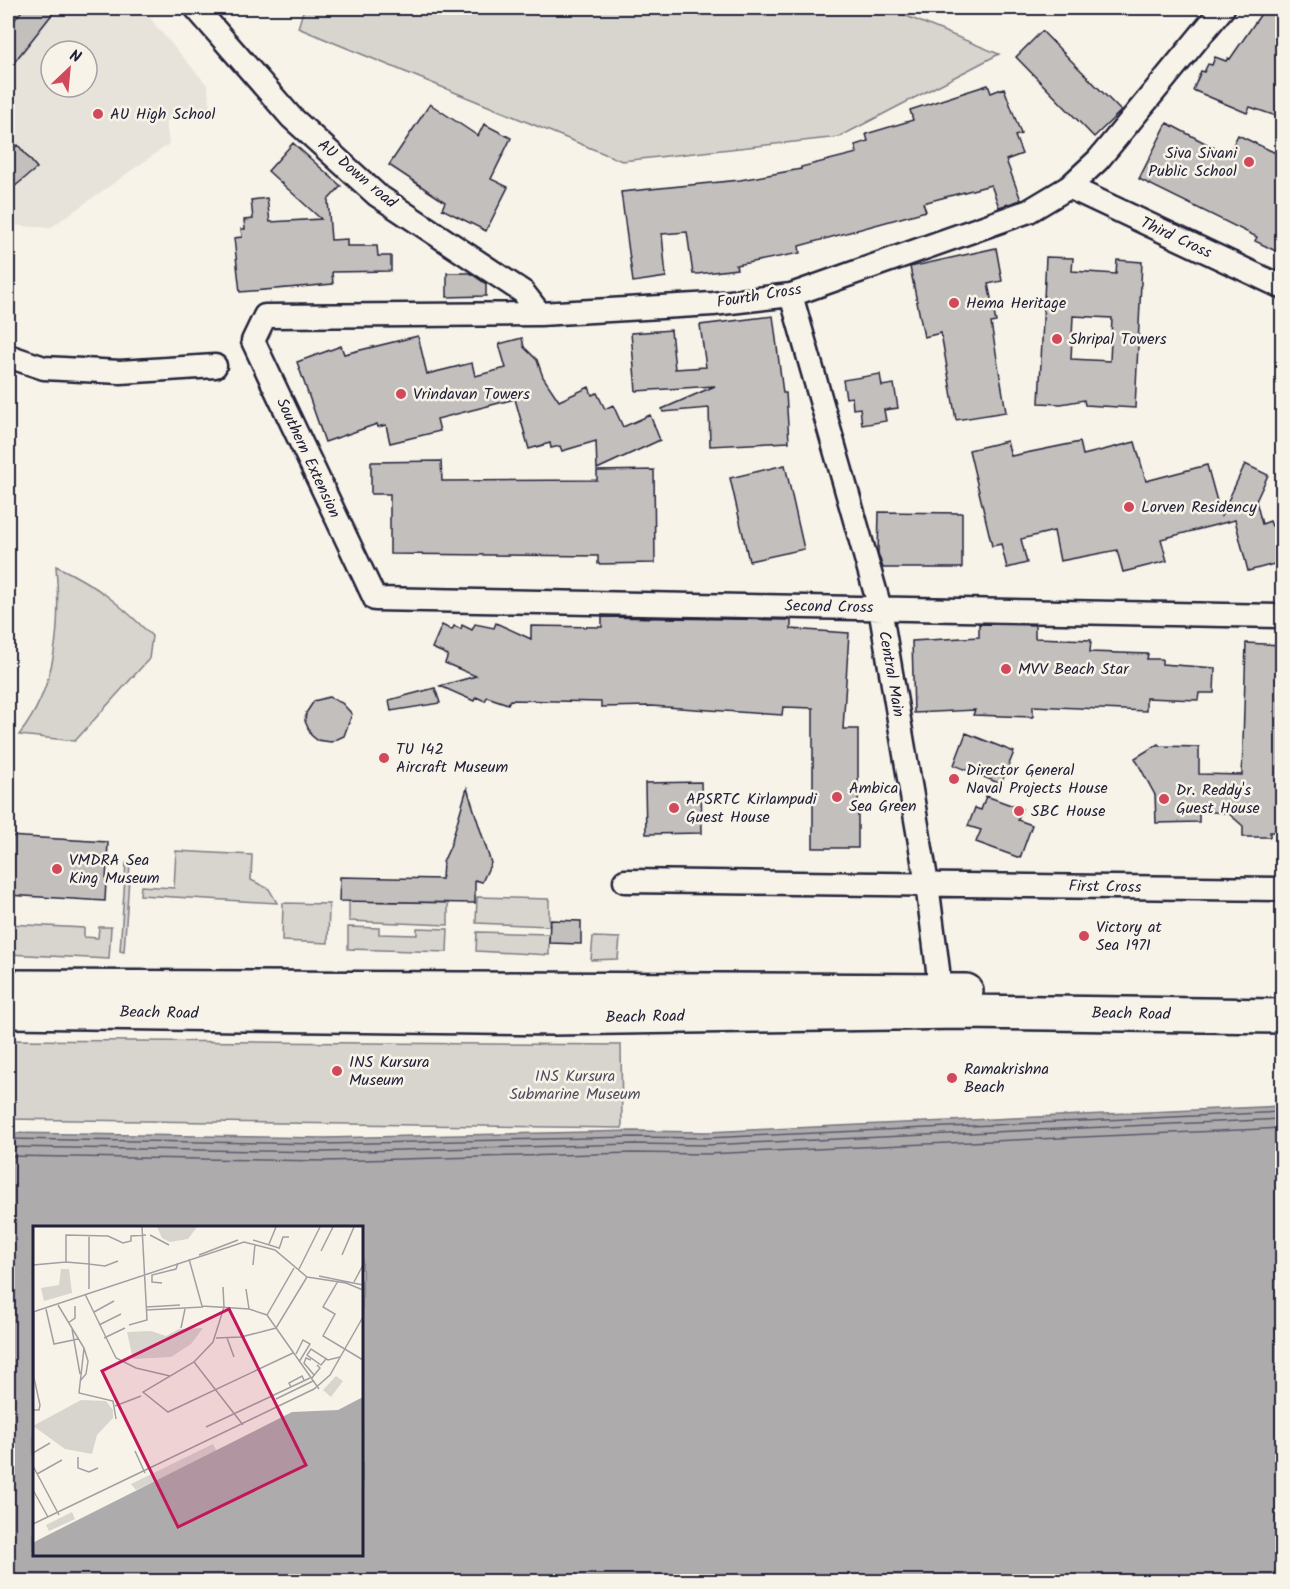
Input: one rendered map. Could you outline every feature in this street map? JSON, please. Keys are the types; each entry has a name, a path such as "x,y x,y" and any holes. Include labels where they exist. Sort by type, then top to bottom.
{"main road":[{"name":"Beach Road","path":"8,987 938,1002 1282,1016"},
{"name":"Beach Road","path":"8,1011 552,1018 938,1002 1282,993"}],"street":[{"name":"AU Down road","path":"196,8 291,117 369,187 523,292 540,314"},
{"name":"Fourth Cross","path":"265,316 540,314 713,304 790,295 1029,211 1069,187 1098,160 1223,8"},
{"name":"Third Cross","path":"1069,187 1282,287"},
{"name":"Central Main","path":"790,295 880,608 927,884 938,1002"},
{"name":"Southern Extension","path":"265,316 253,341 375,599"},
{"path":"8,356 44,368 120,372 215,366"},
{"name":"Second Cross","path":"375,599 1282,616"},
{"name":"First Cross","path":"625,881 1282,890"}],"shaded area":[{"name":"AU High School","path":"8,8 144,8 156,26 208,86 210,107 166,121 169,144 50,228 8,225"}],"green space":[{"path":"304,8 887,8 999,54 839,137 622,161 298,28"},
{"path":"56,566 108,596 152,636 149,659 75,741 19,735 42,697 54,655 58,611"},
{"path":"176,851 252,855 251,880 269,889 277,903 140,895 141,886 174,888"},
{"path":"126,863 130,863 124,952 120,951"},
{"path":"477,897 549,899 549,926 476,923"},
{"path":"349,901 448,903 448,925 349,921"},
{"path":"283,903 329,904 328,943 282,941"},
{"path":"8,924 84,928 84,937 98,938 99,927 111,927 109,959 8,954"},
{"path":"348,927 379,928 379,934 417,935 417,928 448,929 447,952 348,949"},
{"path":"477,932 549,934 549,955 476,951"},
{"path":"593,937 620,938 618,959 591,960"},
{"name":"INS Kursura Submarine Museum","path":"8,1040 621,1045 622,1128 8,1119"}],"water":[{"path":"1282,1106 1282,1581 8,1581 8,1133 324,1138 633,1131 707,1132"}],"building":[{"path":"24,8 57,8 8,70 8,28"},
{"path":"1265,8 1275,8 1282,13 1282,118 1250,107 1247,113 1193,90 1201,71 1204,72 1208,64 1212,65 1215,57 1226,61 1230,59"},
{"path":"1042,31 1121,111 1094,137 1016,57"},
{"path":"988,85 991,93 1004,88 1021,134 1015,136 1022,154 1006,160 1021,200 999,207 991,185 923,203 926,211 799,246 800,253 736,265 737,269 697,274 693,274 687,232 662,234 666,277 633,282 621,192 740,180 801,169 801,167 857,153 855,145 868,141 866,134 913,120 910,110"},
{"path":"430,104 478,136 484,124 511,138 491,179 508,187 486,231 442,209 445,202 389,165"},
{"path":"1167,123 1228,155 1238,135 1282,156 1282,254 1255,241 1257,237 1139,179"},
{"path":"293,143 341,186 328,200 331,240 347,239 347,246 377,246 378,256 391,256 391,271 332,272 333,284 240,292 234,238 242,237 241,229 245,229 244,220 253,219 251,200 267,198 270,222 321,219 268,171"},
{"path":"18,145 37,168 8,192 8,153"},
{"path":"996,248 1002,281 988,284 996,322 991,323 1006,412 956,420 941,333 924,337 910,267"},
{"name":"Shripal Towers","path":"1046,257 1073,258 1072,271 1116,274 1117,260 1142,262 1135,408 1085,405 1084,400 1061,404 1039,403","holes":["1073,316 1112,318 1110,361 1071,359"]},
{"path":"447,273 470,273 486,284 486,296 447,297"},
{"path":"773,316 783,393 786,393 789,442 710,446 709,408 663,412 662,409 715,386 636,391 631,333 671,330 675,369 706,367 700,325"},
{"path":"418,336 427,374 472,363 475,376 506,368 499,344 522,338 524,347 537,360 543,377 559,401 589,387 592,395 597,393 605,409 613,405 623,427 650,415 660,440 597,469 596,441 562,451 560,446 551,448 550,443 529,449 515,399 437,419 440,431 390,443 386,425 378,427 377,424 325,442 297,362 341,346 344,354"},
{"path":"880,374 882,386 894,384 898,408 884,410 886,421 862,425 860,408 853,409 852,397 846,398 843,380"},
{"path":"1007,441 1011,456 1080,442 1083,455 1135,442 1146,481 1207,465 1221,516 1245,464 1268,475 1256,501 1262,524 1270,521 1272,526 1282,523 1282,562 1248,571 1235,520 1161,539 1167,561 1123,572 1117,550 1060,561 1054,531 1021,539 1027,563 1007,568 1001,544 992,546 969,450"},
{"path":"441,461 442,481 597,480 597,471 654,470 655,563 598,564 598,556 390,554 390,494 371,494 371,462"},
{"path":"785,465 804,549 749,561 730,478"},
{"path":"879,512 962,513 962,568 883,568 878,553"},
{"path":"602,617 791,620 791,629 849,633 843,729 858,729 858,848 813,848 813,708 783,707 782,715 651,706 601,707 601,702 510,700 508,704 487,697 485,701 476,697 474,701 440,686 476,676 445,663 448,655 432,648 442,625 452,630 454,626 461,629 462,625 472,630 475,624 494,628 496,623 531,639 531,626 602,627"},
{"path":"979,624 1035,625 1035,638 1091,640 1090,652 1148,654 1147,659 1162,659 1162,664 1215,668 1214,693 1199,693 1198,700 1146,698 1146,711 1033,706 1033,717 973,715 975,710 914,713 912,641 979,637"},
{"path":"1246,643 1282,645 1282,832 1270,832 1270,837 1243,837 1243,826 1228,813 1199,811 1199,822 1156,823 1155,795 1135,758 1158,744 1160,746 1199,747 1199,774 1242,775"},
{"path":"435,688 440,703 391,711 389,700"},
{"path":"329,697 342,703 352,714 344,736 331,742 317,740 311,735 305,721 306,713 314,701"},
{"path":"966,733 1014,752 1001,784 954,765"},
{"name":"APSRTC Kirlampudi Guest House","path":"701,782 702,833 646,834 645,783"},
{"path":"467,788 491,863 482,882 475,880 475,903 339,901 340,877 442,879 443,862 450,847"},
{"path":"986,796 1022,809 1018,820 1032,825 1020,858 976,842 981,830 968,826 975,808 981,810"},
{"name":"VMDRA Sea King Museum","path":"8,836 108,842 105,901 8,895"},
{"path":"550,920 581,921 581,944 549,943"}],"place":[{"name":"AU High School","path":"98,114"},
{"name":"Siva Sivani Public School","path":"1249,162"},
{"name":"Hema Heritage","path":"954,303"},
{"name":"Shripal Towers","path":"1057,339"},
{"name":"Vrindavan Towers","path":"401,394"},
{"name":"Lorven Residency","path":"1129,507"},
{"name":"MVV Beach Star","path":"1006,669"},
{"name":"TU 142 Aircraft Museum","path":"384,758"},
{"name":"Director General Naval Projects House","path":"954,779"},
{"name":"Ambica Sea Green","path":"837,797"},
{"name":"Dr. Reddy's Guest House","path":"1164,799"},
{"name":"APSRTC Kirlampudi Guest House","path":"674,808"},
{"name":"SBC House","path":"1019,811"},
{"name":"VMDRA Sea King Museum","path":"57,869"},
{"name":"Victory at Sea 1971","path":"1084,936"},
{"name":"INS Kursura Museum","path":"337,1071"},
{"name":"Ramakrishna Beach","path":"952,1078"}]}
